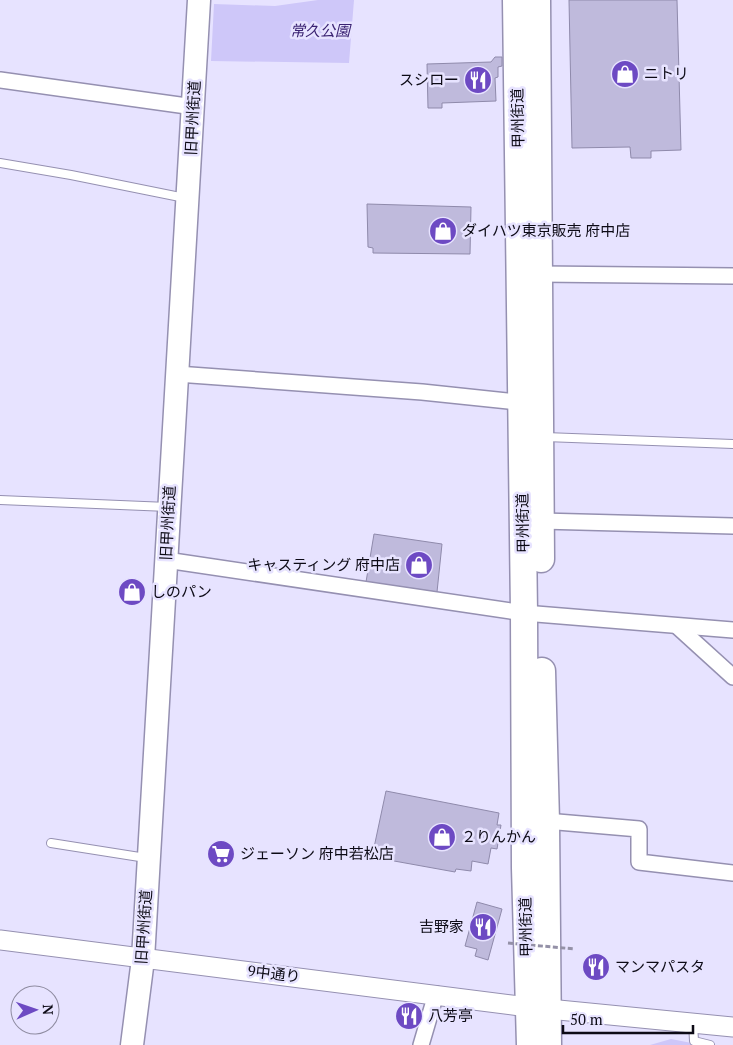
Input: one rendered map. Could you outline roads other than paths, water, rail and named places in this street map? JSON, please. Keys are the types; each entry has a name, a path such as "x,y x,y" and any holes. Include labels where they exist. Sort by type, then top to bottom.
{"highway":[{"name":"甲州街道","path":"516,0 530,403 533,614 525,868 538,1008 548,1045"},
{"name":"甲州街道","path":"530,1045 538,1008 546,821 533,614 541,522 540,437 530,403 539,274 537,0"}],"main road":[{"name":"旧甲州街道","path":"132,1045 142,958 199,0"}],"street":[{"path":"0,80 194,107"},
{"path":"539,274 733,276"},
{"path":"177,374 422,392 530,403"},
{"path":"541,522 733,526"},
{"path":"166,560 533,614 733,630"},
{"path":"678,627 733,677"},
{"path":"546,821 639,829 639,862 733,873"},
{"name":"9中通り","path":"0,940 538,1008 733,1027"},
{"path":"421,1045 436,994"}],"lane":[{"path":"0,163 71,175 188,199"},
{"path":"540,437 733,444"},
{"path":"0,500 169,507"},
{"path":"51,843 148,858"},
{"path":"693,1023 694,1042 710,1045"}],"place":[{"name":"ニトリ","path":"625,74"},
{"name":"スシロー","path":"478,80"},
{"name":"ダイハツ東京販売 府中店","path":"443,231"},
{"name":"キャスティング 府中店","path":"419,565"},
{"name":"しのパン","path":"132,592"},
{"name":"２りんかん","path":"442,837"},
{"name":"ジェーソン 府中若松店","path":"221,854"},
{"name":"吉野家","path":"483,927"},
{"name":"マンマパスタ","path":"596,967"},
{"name":"八芳亭","path":"409,1016"}],"park label":[{"name":"常久公園","path":"320,31"}]}
